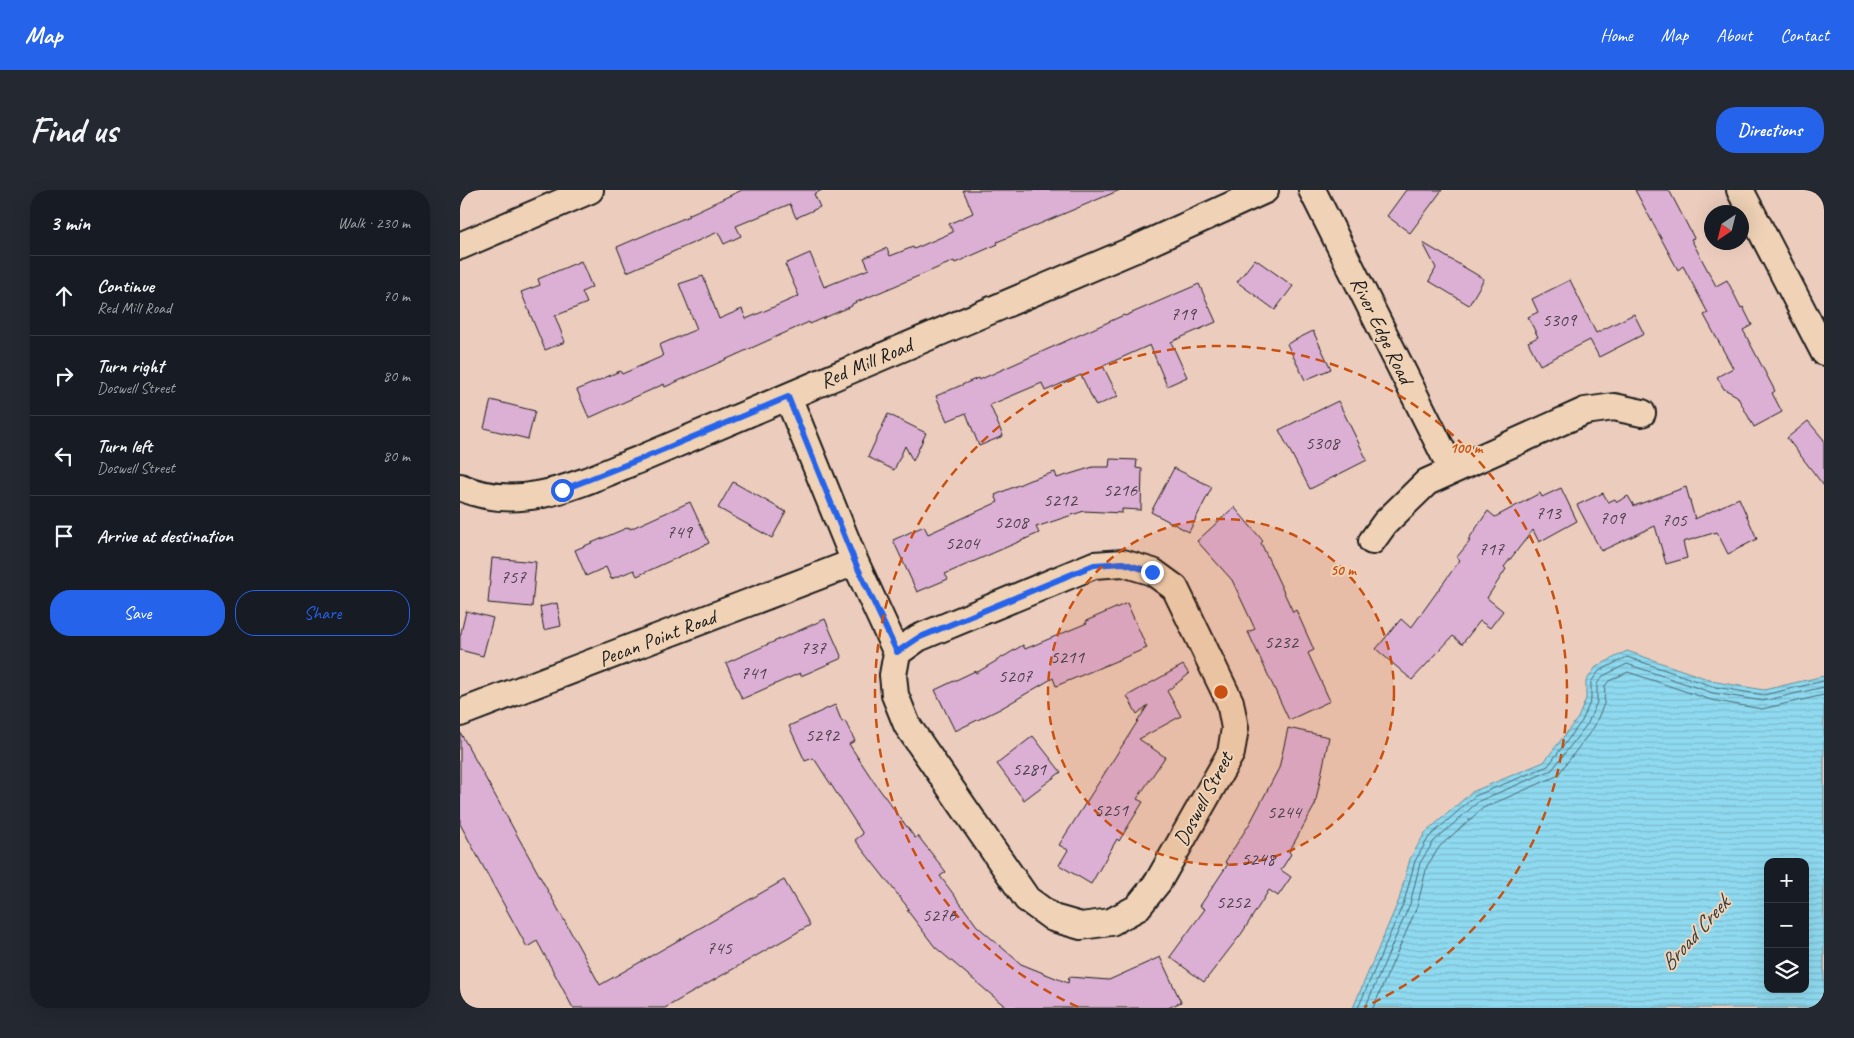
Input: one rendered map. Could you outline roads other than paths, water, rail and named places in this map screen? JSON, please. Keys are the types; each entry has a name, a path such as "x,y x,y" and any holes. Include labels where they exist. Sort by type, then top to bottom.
{"street":[{"path":"460,246 590,190"},
{"name":"Red Mill Road","path":"460,487 468,491 501,498 529,498 562,490 788,397 1133,250 1265,190"},
{"name":"River Edge Road","path":"1312,190 1452,470"},
{"path":"1740,190 1824,352"},
{"path":"788,397 855,562 897,652"},
{"path":"1372,541 1385,523 1410,496 1427,482 1452,470 1585,411 1614,407 1642,414"},
{"name":"Pecan Point Road","path":"460,713 855,562"},
{"name":"Doswell Street","path":"1123,563 1152,572 1175,588 1230,702 1235,728 1231,753 1158,882 1137,908 1111,922 1081,926 1053,918 1027,899 907,725 894,695 897,652 918,638 1094,565 1123,563"}],"water":[{"name":"Broad Creek","path":"1627,651 1716,682 1764,690 1824,676 1824,1008 1353,1008 1399,900 1410,859 1425,833 1472,792 1544,762 1578,718 1586,699 1586,681 1596,667"}]}
